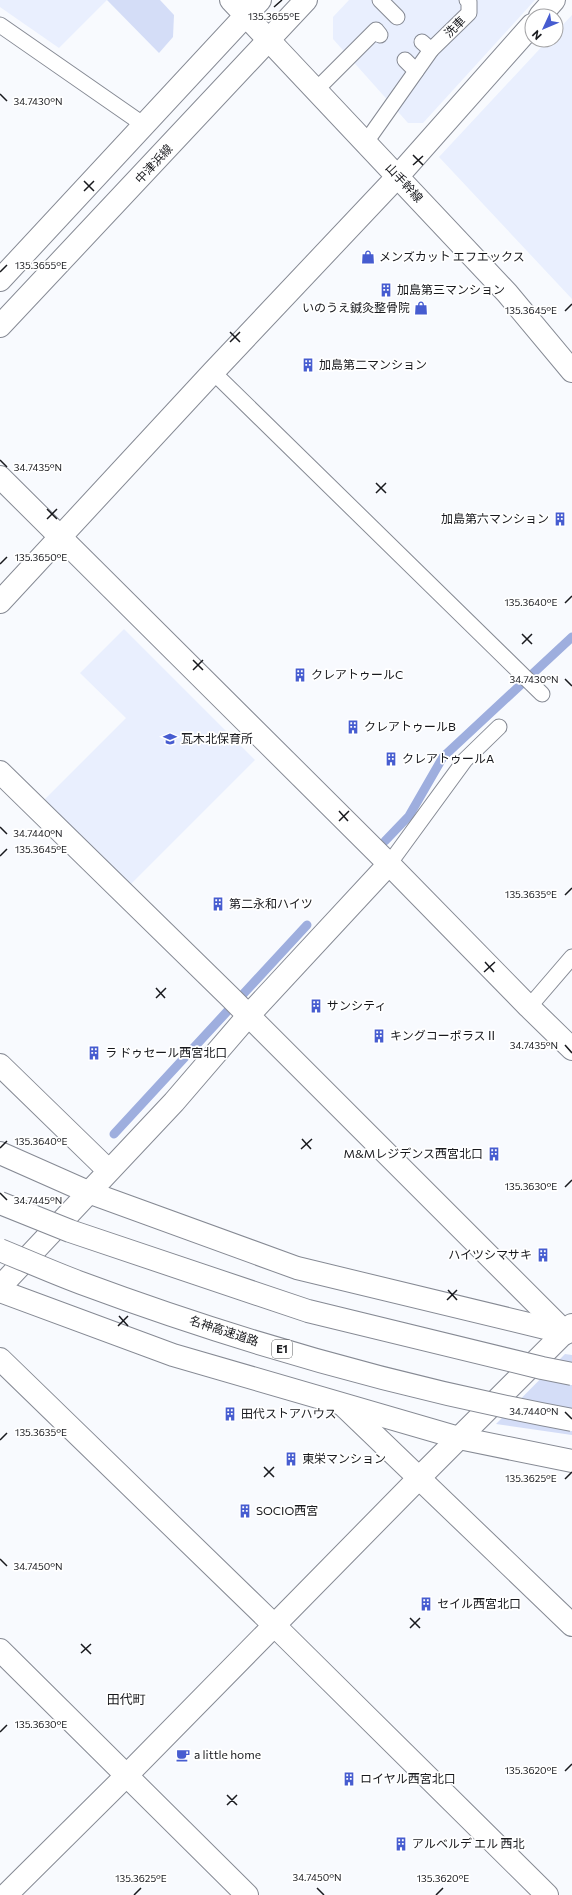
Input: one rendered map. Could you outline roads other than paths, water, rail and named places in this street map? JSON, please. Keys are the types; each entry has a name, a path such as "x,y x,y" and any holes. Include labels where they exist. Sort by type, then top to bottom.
{"main road":[{"name":"山手幹線","path":"231,0 398,176 506,293 572,371"},
{"path":"0,280 260,0"},
{"name":"中津浜線","path":"0,326 306,0"},
{"path":"547,8 554,0"},
{"path":"0,602 61,538 213,372 398,176 524,34"},
{"path":"0,477 389,864 572,1049"},
{"path":"0,772 570,1330"},
{"path":"0,1287 108,1170 174,1102 240,1007 389,864"},
{"path":"0,1065 108,1170"},
{"path":"0,1154 88,1192 297,1268 570,1330"},
{"path":"0,1203 70,1231 308,1310 542,1368 572,1374"},
{"name":"名神高速道路","path":"0,1250 80,1283 252,1341 355,1371 520,1410 572,1420"},
{"path":"0,1291 173,1355 459,1438 572,1461"},
{"path":"6,1895 127,1775 420,1477 570,1330"},
{"path":"0,1358 274,1625 547,1895"},
{"path":"343,1404 572,1625"},
{"path":"0,1650 247,1895"}],"lane":[{"path":"380,0 397,17"},
{"name":"洗車","path":"366,142 411,65 427,46 469,13 469,2 467,0"},
{"path":"0,26 144,125"},
{"path":"316,90 376,30 380,35"},
{"path":"213,372 542,694"},
{"path":"389,864 465,760 498,727"},
{"path":"529,1007 572,957"}],"waterway":[{"path":"385,841 409,816 443,757 572,637"},
{"path":"114,1134 307,925"}],"place":[{"name":"メンズカット エフエックス","path":"368,257"},
{"name":"加島第三マンション","path":"386,290"},
{"name":"いのうえ鍼灸整骨院","path":"421,308"},
{"name":"加島第二マンション","path":"308,365"},
{"name":"加島第六マンション","path":"560,519"},
{"name":"クレアトゥールC","path":"300,675"},
{"name":"クレアトゥールB","path":"353,727"},
{"name":"瓦木北保育所","path":"170,739"},
{"name":"クレアトゥールA","path":"391,759"},
{"name":"第二永和ハイツ","path":"218,904"},
{"name":"サンシティ","path":"316,1006"},
{"name":"キングコーポラスⅡ","path":"379,1036"},
{"name":"ラ ドゥセール西宮北口","path":"94,1053"},
{"name":"M&Mレジデンス西宮北口","path":"494,1154"},
{"name":"ハイツシマサキ","path":"543,1255"},
{"name":"田代ストアハウス","path":"230,1414"},
{"name":"東栄マンション","path":"291,1459"},
{"name":"SOCIO西宮","path":"245,1511"},
{"name":"セイル西宮北口","path":"426,1604"},
{"name":"a little home","path":"183,1755"},
{"name":"ロイヤル西宮北口","path":"349,1779"},
{"name":"アルベルデ エル 西北","path":"401,1844"}],"district":[{"name":"田代町","path":"126,1699"}]}
